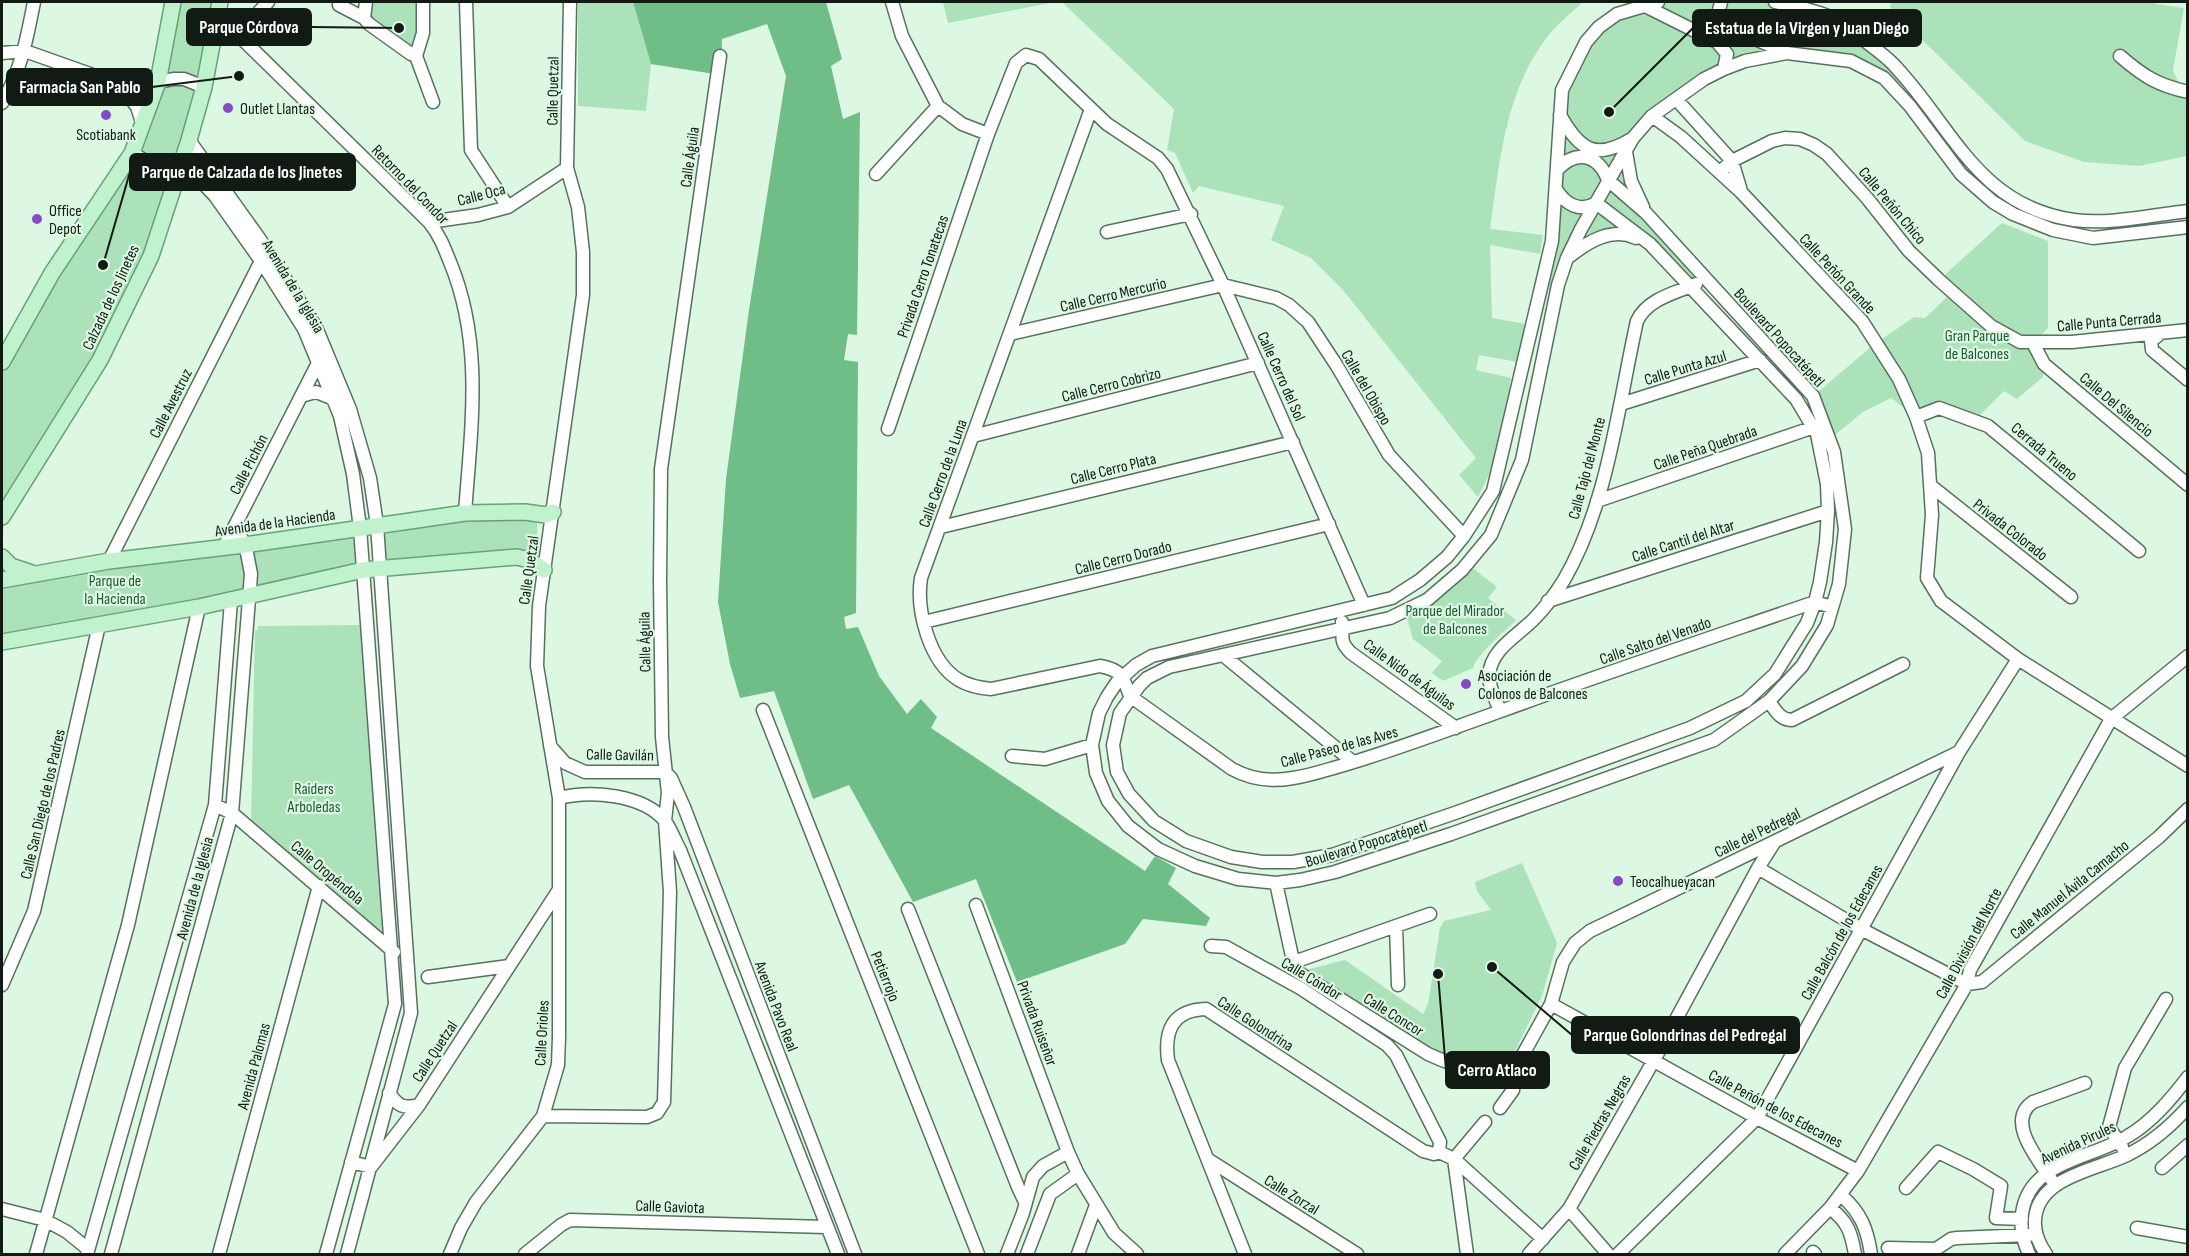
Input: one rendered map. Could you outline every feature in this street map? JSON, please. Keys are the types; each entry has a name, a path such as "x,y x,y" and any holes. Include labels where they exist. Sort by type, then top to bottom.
{"main road":[{"path":"2,362 52,273 132,153 158,82 173,2"},
{"name":"Calzada de los Jinetes","path":"2,516 100,360 151,256 204,87 220,2"},
{"name":"Avenida de la Hacienda","path":"2,580 109,561 244,545 465,513 525,512 546,515 554,509"},
{"path":"2,642 231,601 363,570 517,556 530,560 544,570"},
{"path":"2,557 11,566 35,574"}],"street":[{"path":"2,103 13,84 24,51 34,2"},
{"path":"235,32 268,2"},
{"path":"363,18 366,2"},
{"path":"423,2 423,33 416,56 433,102"},
{"path":"466,2 471,150 508,207"},
{"name":"Calle Quetzal","path":"371,1167 419,1105 558,890 559,798 537,657 539,606 583,295 583,252 578,207 567,168 570,2"},
{"path":"892,2 902,36 938,106 962,124 988,134"},
{"name":"Boulevard Popocatépetl","path":"1596,203 1650,244 1796,399 1818,425 1834,452 1845,529 1839,584 1827,625 1803,666 1769,702 1714,740 1451,834 1335,872 1300,880 1276,883 1259,882 1238,879 1195,866 1158,849 1128,826 1108,801 1096,773 1092,745 1099,713 1107,696 1136,665 1152,656 1390,599 1420,580 1447,557 1464,536 1493,491 1552,241 1562,90 1586,42 1599,27 1617,14 1658,2"},
{"path":"1721,2 1719,10 1722,18 1741,31 1787,52"},
{"path":"1775,2 1832,18 1893,63 1975,169 2022,204 2057,217 2094,222 2187,211"},
{"path":"339,5 363,18 416,56"},
{"path":"1645,6 1717,42 1726,54 1724,69"},
{"name":"Retorno del Condor","path":"217,24 235,32 439,234 456,275 469,322 473,366 465,513"},
{"path":"2,53 24,51 121,85 141,86 164,80 184,79 204,87"},
{"name":"Boulevard Popocatépetl","path":"1557,170 1570,159 1587,157 1598,163 1608,180 1646,213 1813,396 1818,425 1817,434 1827,484 1828,511 1826,542 1815,602 1807,623 1776,674 1746,701 1690,728 1455,813 1332,855 1293,862 1262,862 1231,857 1186,841 1154,821 1137,805 1117,772 1113,745 1120,713 1131,696 1147,678 1168,667 1390,618 1427,600 1462,570 1491,535 1522,460 1558,285 1567,258 1581,229 1608,180 1634,138 1652,116 1704,79 1745,61 1787,52 1851,61 1884,78 1910,106 1961,174 1984,195 2013,214 2053,230 2093,238 2187,227"},
{"name":"Privada Cerro Tonatecas","path":"888,429 988,134 1016,63 1026,55 1039,59 1091,109"},
{"name":"Calle Águila","path":"543,1116 647,1117 657,1113 664,1102 670,892 665,821 668,793 662,737 660,580 662,469 720,56"},
{"path":"2120,56 2143,76 2168,88 2187,92"},
{"path":"121,85 137,107 143,125"},
{"name":"Calle Peñón Grande","path":"1676,99 1732,161 1741,192"},
{"path":"876,174 938,106"},
{"name":"Calle Cerro del Sol","path":"1091,109 1112,128 1164,164 1191,214 1364,605"},
{"name":"Calle Cerro de la Luna","path":"1091,109 921,578 919,590 927,638 945,666 958,679 975,687 991,689 1101,666 1114,669 1123,677"},
{"path":"1559,114 1575,139 1599,151 1616,148 1634,138"},
{"name":"Calle Peñón Grande","path":"1652,116 1721,171 1741,192 1862,321 1899,379 1916,417 1928,453 1932,515 1927,578 1941,601 2018,659 2111,719"},
{"name":"Calle Peñón Chico","path":"1721,171 1732,161 1772,141 1785,138 1800,139 1814,144 1827,154 1867,198 1909,251 1939,280 1991,326 2020,342 2033,343"},
{"name":"Avenida de la Iglésia","path":"189,140 259,238 316,327 350,409 370,478 377,525"},
{"path":"1626,152 1631,181 1646,213"},
{"name":"Avenida de la Iglésia","path":"132,153 157,168 200,180 215,196 261,261 304,329 340,416 353,474 360,528"},
{"name":"Calle Oca","path":"429,222 478,215 508,207 567,168"},
{"path":"1556,189 1565,201 1576,206 1582,208 1596,203"},
{"path":"1107,232 1191,214"},
{"path":"1567,258 1583,246 1616,234 1627,234 1650,244"},
{"name":"Calle Avestruz","path":"109,561 261,261"},
{"name":"Calle Tajo del Monte","path":"1500,711 1491,688 1489,677 1491,666 1498,653 1535,619 1563,581 1581,543 1597,501 1621,404 1633,338 1641,312 1648,305 1707,280"},
{"name":"Calle Cerro Mercurio","path":"1010,334 1223,285"},
{"name":"Calle del Obispo","path":"1223,285 1276,298 1308,322 1337,366 1389,455 1464,536"},
{"name":"Calle Punta Cerrada","path":"2033,343 2072,342 2187,330"},
{"path":"2161,333 2151,341 2152,351 2187,380"},
{"name":"Calle Del Silencio","path":"2033,343 2044,364 2187,485"},
{"name":"Calle Punta Azul","path":"1621,404 1760,360"},
{"name":"Calle Pichón","path":"224,547 318,363"},
{"name":"Calle Cerro Cobrizo","path":"973,436 1258,363"},
{"path":"301,396 316,392 334,399"},
{"name":"Cerrada Trueno","path":"1916,417 1939,408 1988,426 2139,551"},
{"name":"Calle Peña Quebrada","path":"1597,501 1818,425"},
{"name":"Calle Cerro Plata","path":"941,527 1293,442"},
{"name":"Privada Colorado","path":"1931,486 2071,597"},
{"name":"Calle Cantil del Altar","path":"1548,601 1828,511"},
{"name":"Avenida de la Iglesia","path":"111,1254 232,813 251,574 236,524"},
{"name":"Calle Cerro Dorado","path":"924,622 1329,524"},
{"path":"347,1254 411,1009 377,525"},
{"path":"326,1254 395,1000 360,528"},
{"path":"1390,599 1397,615"},
{"name":"Avenida de la Iglesia","path":"88,1252 214,805 231,601"},
{"path":"1815,602 1832,607"},
{"name":"Calle Salto del Venado","path":"1456,728 1815,602"},
{"path":"36,1254 128,925 199,607"},
{"name":"Calle Nido de Águilas","path":"1340,612 1343,628 1341,638 1344,646 1456,728"},
{"name":"Calle San Diego de los Padres","path":"2,985 34,910 99,625"},
{"path":"1223,655 1353,762"},
{"name":"Calle División del Norte","path":"1785,1254 1830,1208 1858,1171 1966,984 1970,970 2111,719 2187,656"},
{"name":"Calle Balcón de los Edecanes","path":"1618,1254 1757,1118 1959,752 2018,659"},
{"path":"1769,702 1781,717 1785,720 1792,720 1903,664"},
{"path":"1123,677 1131,696"},
{"name":"Calle Paseo de las Aves","path":"1131,696 1232,769 1246,777 1264,780 1295,778 1353,762 1456,728"},
{"name":"Petierrojo","path":"763,710 978,1254"},
{"path":"2111,719 2187,766"},
{"name":"Calle Gavilán","path":"550,745 565,763 585,772 665,772"},
{"path":"1012,756 1045,759 1092,745"},
{"name":"Calle del Pedregal","path":"1500,1108 1513,1090 1516,1067 1551,1004 1563,962 1575,943 1590,932 1959,752"},
{"name":"Avenida Pavo Real","path":"665,772 671,778 684,807 855,1254"},
{"path":"559,798 586,794 637,801 665,821 680,850 825,1227 838,1254"},
{"name":"Calle Oropéndola","path":"214,805 232,813 392,948 409,975"},
{"name":"Calle Manuel Ávila Camacho","path":"1966,984 1982,982 2159,837 2187,809"},
{"path":"206,834 222,847"},
{"name":"Calle Piedras Negras","path":"1529,1254 1569,1209 1654,1060 1758,868 1775,842"},
{"path":"1332,855 1335,872"},
{"path":"1259,882 1257,868 1262,862"},
{"path":"1758,868 1861,929 1966,984"},
{"path":"1276,883 1300,988"},
{"name":"Avenida Palomas","path":"219,1254 319,886"},
{"name":"Calle Orioles","path":"450,1254 476,1202 543,1116 558,1065 558,890"},
{"name":"Privada Ruiseñor","path":"976,905 1078,1174 1114,1233 1137,1254"},
{"path":"908,909 1018,1187 1026,1202"},
{"path":"1295,967 1430,914"},
{"path":"1396,926 1398,985"},
{"name":"Calle Cóndor","path":"1211,946 1226,947 1300,988 1392,1050 1440,1142 1439,1152"},
{"path":"428,977 510,966"},
{"name":"Calle Concor","path":"1295,967 1428,1054 1444,1062 1489,1071 1516,1067"},
{"path":"2128,1155 2109,1127 2125,1068 2166,999"},
{"path":"395,1000 411,1009"},
{"name":"Calle Peñón de los Edecanes","path":"1551,1004 1858,1171"},
{"name":"Calle Golondrina","path":"1245,1254 1168,1060 1167,1035 1178,1017 1196,1009 1206,1009 1423,1151 1434,1154 1439,1152 1454,1159 1543,1239"},
{"name":"Avenida Pirules","path":"2029,1254 2022,1235 2022,1219 2029,1192 2047,1172 2132,1134 2157,1113 2187,1077"},
{"path":"2055,1185 2021,1126 2023,1114 2033,1102 2085,1083"},
{"name":"Calle Quetzal","path":"389,1093 400,1106 407,1108 419,1105"},
{"name":"Avenida Pirules","path":"2036,1235 2035,1214 2039,1203 2055,1185 2145,1146 2174,1122 2187,1107"},
{"path":"1467,1254 1454,1159 1485,1122"},
{"path":"2162,1168 2187,1145"},
{"path":"1007,1254 1033,1177 1043,1166 1068,1152"},
{"path":"1906,1188 1938,1152 2001,1186 1996,1218 2022,1219"},
{"name":"Calle Zorzal","path":"1209,1161 1357,1254"},
{"path":"351,1162 371,1167"},
{"path":"1027,1254 1050,1194 1078,1174"},
{"path":"1841,1195 1854,1207 1868,1237 1871,1254"},
{"path":"1078,1254 1096,1205"},
{"path":"1830,1208 1842,1218 1853,1241 1855,1254"},
{"path":"2,1209 45,1220 67,1232 88,1252"},
{"path":"1569,1209 1608,1254"},
{"name":"Calle Gaviota","path":"525,1254 570,1220 825,1227"},
{"path":"2137,1228 2187,1237"},
{"path":"1888,1248 1935,1252 1951,1239 2036,1235 2046,1254"},
{"path":"1853,1241 1868,1237"}],"green space":[{"path":"175,2 219,2 215,24 150,255 20,500 4,524 2,541 2,366 135,154"},
{"path":"367,2 422,2 416,54 369,23"},
{"path":"578,2 633,2 651,64 646,111 578,106"},
{"path":"633,2 826,2 842,59 831,66 843,119 860,112 857,335 848,334 844,360 858,362 856,613 844,617 846,629 858,627 879,676 907,714 921,699 937,717 931,728 1145,871 1155,856 1176,868 1168,884 1210,918 1206,926 1143,919 1125,944 1017,982 976,879 913,902 849,785 813,799 774,691 740,698 730,664 718,602 726,479 749,310 786,76 767,24 722,39 721,75 651,64"},
{"path":"943,2 1055,2 948,23"},
{"path":"1062,2 1583,2 1553,30 1537,52 1524,75 1507,125 1490,229 1543,235 1540,254 1490,245 1492,318 1525,324 1517,362 1479,355 1476,370 1511,378 1499,455 1478,497 1459,475 1476,458 1343,290 1311,258 1271,240 1284,206 1199,186 1193,193 1175,153 1167,150 1174,109"},
{"path":"1662,2 1776,2 1832,18 1893,63 1911,89 1851,61 1787,53 1702,75 1625,152 1633,190 1704,279 1689,283 1651,242 1626,233 1567,258 1549,293 1563,91 1585,43 1618,14"},
{"path":"1891,2 2156,2 2156,4 2184,8 2173,70 2187,103 2187,156 2139,166 2084,162 2025,141 1890,8"},
{"name":"Gran Parque de Balcones","path":"2002,223 2048,241 2048,328 2033,343 2044,364 2043,377 2017,399 2004,391 1974,421 1939,408 1916,417 1891,398 1863,412 1830,439 1813,396 1876,343 1914,317 1925,318 1947,297 1939,280"},
{"path":"464,515 534,518 537,523 538,561 524,553 510,550 383,565 379,526"},
{"path":"359,530 362,569 250,596 247,547"},
{"name":"Parque de la Hacienda","path":"243,547 247,596 2,635 2,582"},
{"name":"Parque del Mirador de Balcones","path":"1462,560 1497,587 1488,598 1516,620 1486,649 1473,668 1443,681 1432,673 1442,661 1413,639 1403,604 1445,581"},
{"name":"Raiders Arboledas","path":"360,625 391,942 251,824 255,630 258,630 258,626"},
{"path":"1522,863 1557,943 1542,996 1513,1055 1503,1066 1462,1061 1419,1048 1302,971 1345,960 1423,1014 1428,1004 1440,928 1444,921 1491,910 1477,891 1475,882"}],"place":[{"name":"Parque Córdova","path":"399,28"},
{"name":"Farmacia San Pablo","path":"239,76"},
{"name":"Outlet Llantas","path":"228,108"},
{"name":"Estatua de la Virgen y Juan Diego","path":"1609,112"},
{"name":"Scotiabank","path":"106,115"},
{"name":"Office Depot","path":"37,219"},
{"name":"Parque de Calzada de los Jinetes","path":"103,265"},
{"name":"Asociación de Colonos de Balcones","path":"1466,684"},
{"name":"Teocalhueyacan","path":"1618,881"},
{"name":"Parque Golondrinas del Pedregal","path":"1492,967"},
{"name":"Cerro Atlaco","path":"1438,974"}]}
